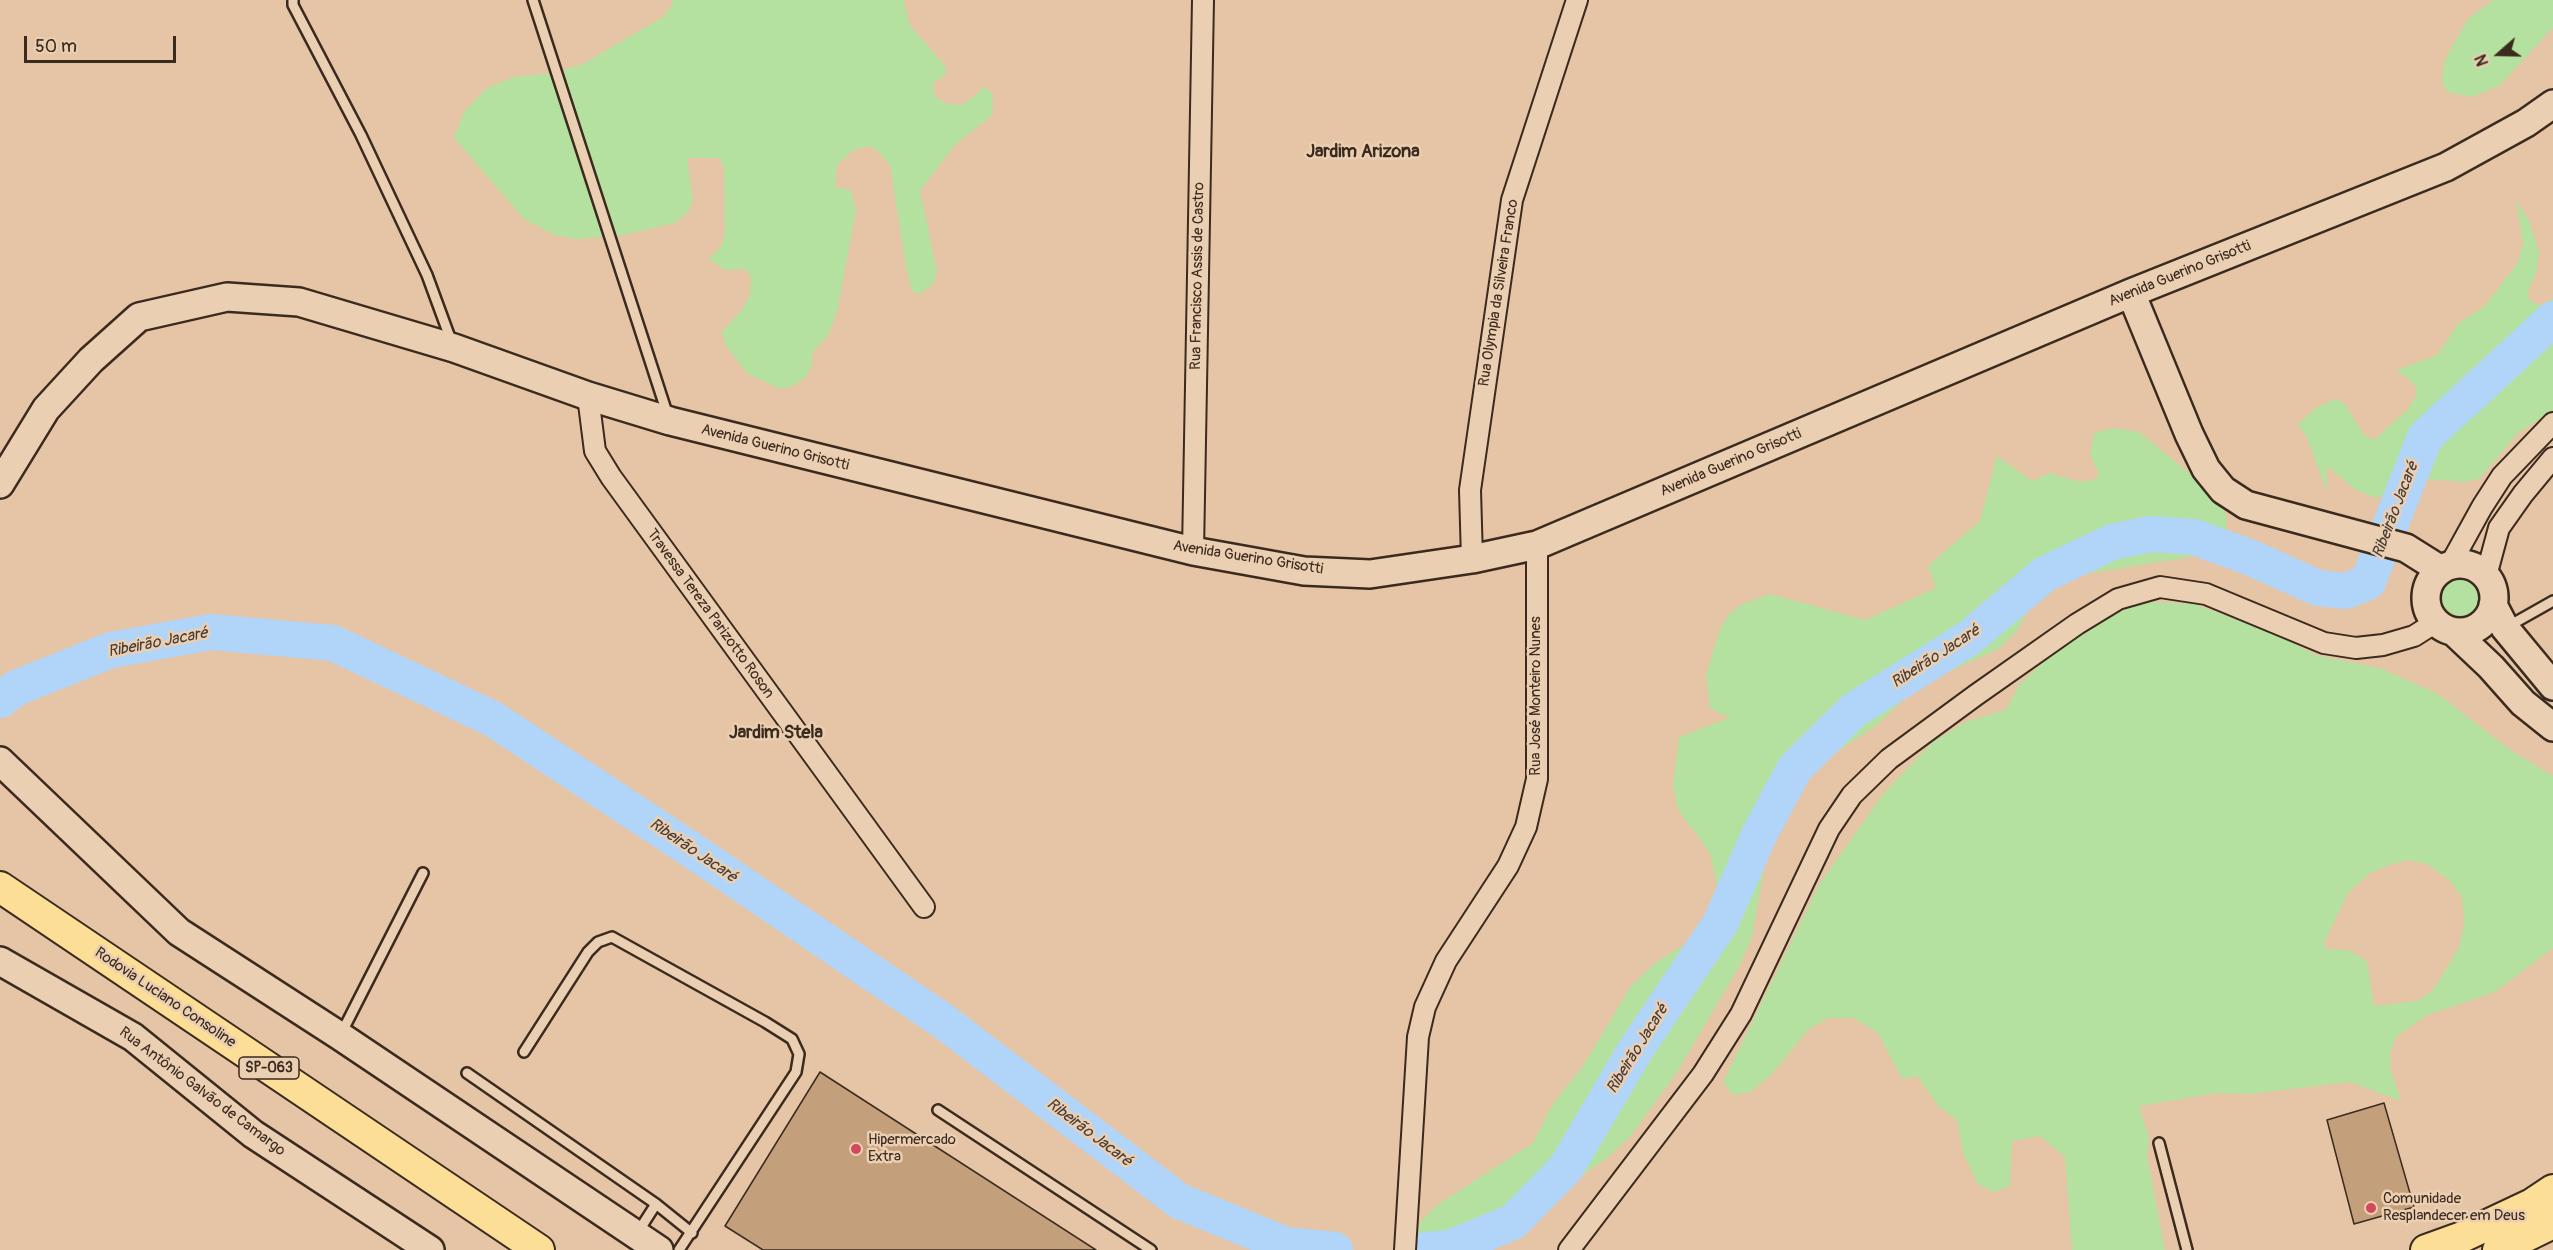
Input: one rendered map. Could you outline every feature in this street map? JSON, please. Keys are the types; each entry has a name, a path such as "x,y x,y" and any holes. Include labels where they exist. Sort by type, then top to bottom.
{"main road":[{"name":"Avenida Guerino Grisotti","path":"0,484 46,409 91,360 139,317 227,297 299,302 454,348 588,396 670,421 1193,551 1304,571 1370,573 1472,559 1537,545 2132,293 2446,166 2526,123 2553,104"},
{"path":"2132,293 2189,434 2206,469 2223,490 2246,505 2406,548 2445,568 2469,565 2486,576 2491,585 2499,616 2553,686"},
{"path":"2445,568 2428,585 2426,605 2445,627 2491,667 2523,703 2553,727"},
{"path":"2445,627 2464,632 2499,616"},
{"path":"0,761 179,932 340,1036 659,1250"},
{"name":"Rodovia Luciano Consoline","path":"0,887 539,1250"},
{"name":"Rua Antônio Galvão de Camargo","path":"0,961 134,1037 253,1134 430,1250"},
{"path":"2426,1250 2462,1237 2532,1204 2553,1190"},
{"path":"2498,1250 2553,1223"}],"street":[{"name":"Rua Francisco Assis de Castro","path":"1193,551 1203,0"},
{"name":"Rua Olympia da Silveira Franco","path":"1472,559 1470,490 1512,200 1577,0"},
{"name":"Travessa Tereza Parizotto Roson","path":"588,396 596,451 610,477 924,907"},
{"path":"2445,568 2502,476 2553,423"},
{"path":"2486,576 2499,528 2523,494 2553,459"},
{"name":"Rua José Monteiro Nunes","path":"1405,1246 1418,1037 1425,1007 1446,961 1508,866 1526,827 1536,779 1537,545"},
{"path":"1569,1250 1703,1074 1741,1014 1829,829 1852,795 1889,759 1976,695 2118,598 2160,587 2206,594 2324,643 2356,648 2383,645 2445,627"}],"lane":[{"path":"293,0 293,5 361,135 422,264 454,348"},
{"path":"533,0 670,421"},
{"path":"2499,616 2553,601"},
{"path":"340,1036 423,873"},
{"path":"524,1053 588,952 598,942 612,937 792,1039 800,1054 796,1072 679,1250"},
{"path":"467,1073 656,1204 692,1233"},
{"path":"938,1110 1152,1250"},
{"path":"2159,1143 2187,1250"},
{"path":"636,1234 656,1204"}],"green space":[{"path":"672,0 904,0 909,24 946,67 945,75 933,83 935,97 948,104 962,105 985,87 993,94 992,115 953,147 920,191 937,271 933,284 920,294 912,291 907,272 890,165 876,149 868,146 852,151 837,165 835,187 851,190 856,210 837,312 828,335 812,353 812,365 804,379 790,387 778,388 748,374 726,346 722,332 742,310 750,295 751,278 747,269 725,270 709,259 721,247 725,233 724,167 719,158 687,158 693,200 688,212 675,223 624,235 577,239 555,235 524,219 454,138 464,112 487,88 514,77 553,73 581,65 663,17 673,4"},
{"path":"2493,0 2553,0 2553,28 2499,86 2471,97 2447,92 2442,82 2444,61 2468,19"},
{"path":"2516,200 2529,221 2539,252 2537,270 2528,291 2529,300 2542,306 2553,298 2553,410 2518,433 2479,479 2464,482 2427,479 2376,498 2356,490 2327,466 2327,492 2306,435 2297,425 2317,407 2336,399 2344,403 2364,435 2374,440 2408,409 2416,396 2416,386 2397,370 2437,355 2459,323 2485,306 2518,262 2523,243"},
{"path":"2113,428 2139,432 2217,496 2227,517 2225,539 2215,549 2202,555 2085,574 2051,588 2030,605 2018,630 1999,649 1932,679 1905,698 1877,725 1822,762 1791,802 1778,827 1765,864 1752,937 1739,967 1677,1072 1630,1137 1606,1159 1503,1229 1449,1242 1426,1241 1416,1235 1421,1221 1437,1205 1533,1143 1552,1105 1583,1066 1631,986 1655,963 1693,939 1710,917 1718,890 1710,853 1678,810 1673,785 1679,737 1729,718 1710,708 1706,675 1720,629 1729,614 1743,604 1770,594 1865,620 1936,588 1928,566 1980,521 1997,456 2032,481 2050,473 2079,482 2094,480 2099,475 2090,454 2094,433"},
{"path":"2461,577 2469,578 2475,583 2480,589 2480,605 2475,611 2469,616 2461,617 2453,616 2447,611 2442,605 2441,597 2442,589 2447,583 2453,578"},
{"path":"2151,602 2194,604 2273,633 2316,655 2382,669 2438,694 2509,749 2553,776 2553,948 2495,992 2427,1015 2396,1037 2390,1052 2391,1071 2401,1101 2350,1082 2250,1094 2217,1093 2139,1106 2149,1138 2147,1156 2165,1250 2072,1250 2065,1157 2040,1136 2012,1141 2010,1186 1993,1192 1978,1184 1963,1153 1957,1120 1939,1107 1917,1076 1904,1079 1877,1032 1853,1018 1828,1018 1809,1029 1771,1075 1750,1092 1733,1095 1723,1082 1820,883 1884,793 1934,741 1968,721 2006,710 2019,685 2058,648 2091,624 2123,608","holes":["2409,860 2427,864 2449,880 2462,897 2464,922 2459,948 2432,991 2418,1001 2374,1006 2367,961 2348,950 2326,949 2324,943 2348,893 2370,873"]}],"building":[{"name":"Hipermercado Extra","path":"820,1072 1096,1250 763,1250 725,1226"},
{"path":"2384,1103 2414,1207 2354,1224 2327,1120"}],"waterway":[{"name":"Ribeirão Jacaré","path":"1426,1250 1450,1248 1513,1222 1566,1168 1636,1049 1720,924 1760,833 1795,768 1854,710 1969,638 2045,574 2112,542 2151,534 2194,537 2249,557 2318,588 2346,591 2368,582 2425,437 2553,319"},
{"name":"Ribeirão Jacaré","path":"0,700 16,688 111,650 211,632 333,643 493,719 696,853 943,1021 1179,1201 1286,1245 1335,1250"}],"place":[{"name":"Hipermercado Extra","path":"856,1149"},
{"name":"Comunidade Resplandecer em Deus","path":"2371,1208"}],"district":[{"name":"Jardim Arizona","path":"1363,152"},
{"name":"Jardim Stela","path":"776,733"}]}
